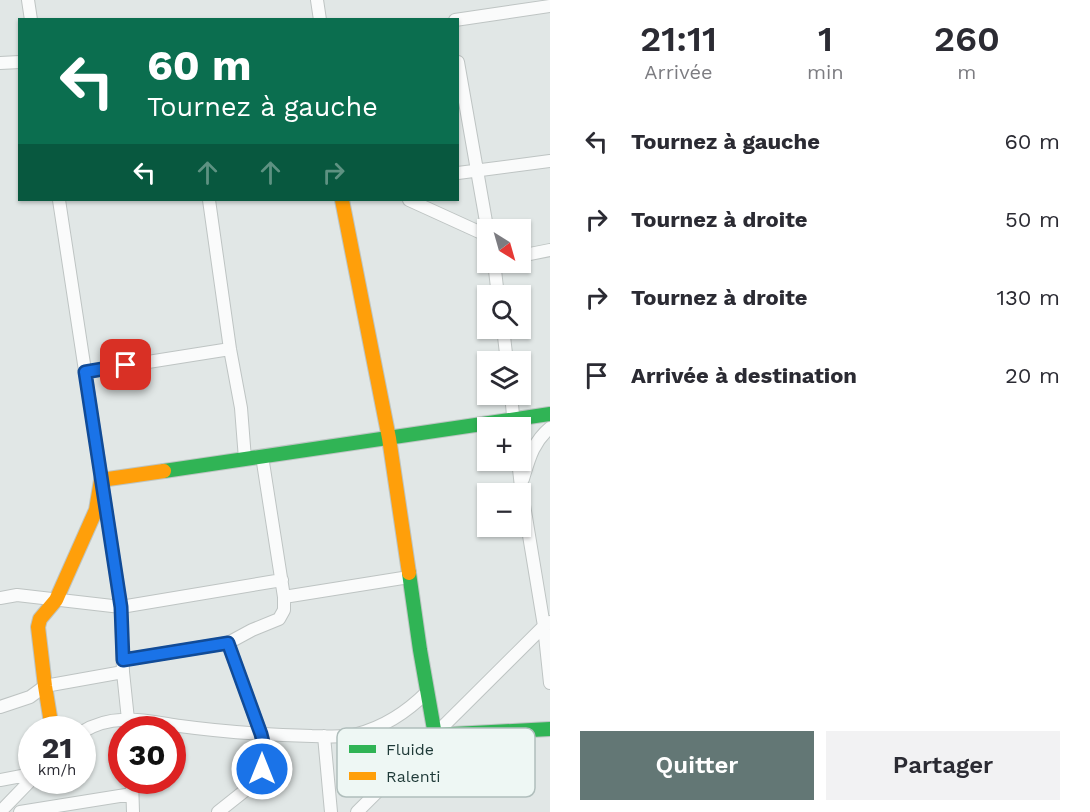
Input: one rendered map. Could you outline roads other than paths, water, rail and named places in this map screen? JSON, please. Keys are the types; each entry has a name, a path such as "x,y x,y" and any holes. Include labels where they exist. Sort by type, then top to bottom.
{"street":[{"path":"28,0 31,18"},
{"path":"317,0 320,18"},
{"path":"459,19 550,6"},
{"path":"0,63 18,62"},
{"path":"459,68 485,219"},
{"path":"459,173 550,161"},
{"path":"59,201 121,607 127,716"},
{"path":"210,201 230,349 241,408 245,459"},
{"path":"342,201 389,438 434,728"},
{"path":"411,201 477,230"},
{"path":"531,254 550,250"},
{"path":"85,372 230,349"},
{"path":"531,419 550,414"},
{"path":"101,480 477,427"},
{"path":"522,483 530,455 537,442 550,428"},
{"path":"0,707 30,697 45,686 228,643 279,619 284,610 284,597 262,456"},
{"path":"50,716 38,627 40,619 56,600 96,510 101,480"},
{"path":"530,537 547,624 550,684"},
{"path":"284,597 409,577"},
{"path":"0,598 17,595 121,607 282,580"},
{"path":"442,728 547,624"},
{"path":"218,812 257,781 265,750 228,643"},
{"path":"374,728 412,706 428,692"},
{"path":"186,728 269,735 337,737"},
{"path":"535,730 550,729"},
{"path":"324,736 331,812"},
{"path":"0,780 18,777"},
{"path":"0,812 18,793"},
{"path":"20,812 132,794 133,812"},
{"path":"357,812 372,797"}]}
